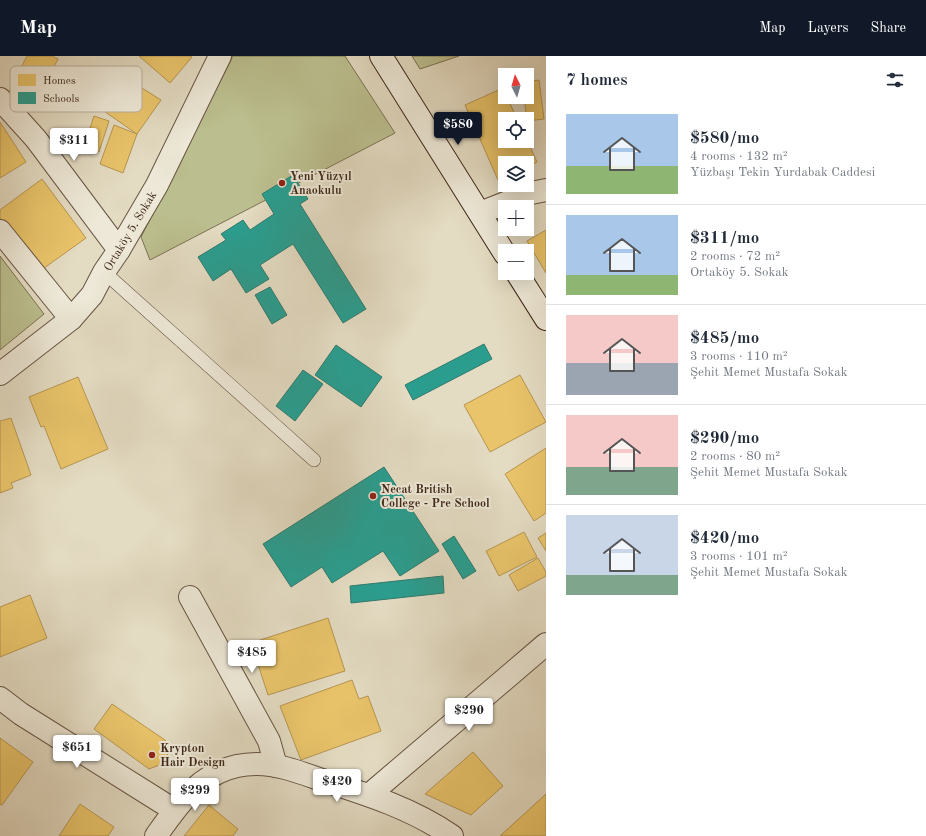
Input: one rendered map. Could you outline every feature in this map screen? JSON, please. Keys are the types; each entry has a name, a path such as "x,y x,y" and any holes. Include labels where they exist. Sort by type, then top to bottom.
{"street":[{"name":"Ortaköy 5. Sokak","path":"0,374 71,319 92,295 104,272 119,250 157,186 220,56"},
{"path":"381,56 499,244"},
{"path":"0,99 10,110"},
{"path":"12,112 36,139 119,250"},
{"path":"480,213 546,190"},
{"path":"0,231 71,319"},
{"path":"521,280 546,320"},
{"path":"190,597 269,741 276,766"},
{"path":"369,795 546,644"},
{"path":"0,698 21,714 174,810"},
{"path":"156,836 174,810 207,778 220,772 244,765 258,764 276,766 369,795 414,813 452,836"}],"lane":[{"path":"104,272 314,460"}],"green space":[{"path":"233,56 345,56 395,133 150,260 141,237"},
{"path":"412,56 459,56 420,69"},
{"path":"0,256 44,314 0,350"}],"building: Homes":[{"path":"27,56 52,56 58,59 54,66 22,66"},
{"path":"139,56 190,56 192,57 170,83"},
{"path":"539,80 544,119 534,120 534,112 526,112 525,104 534,104 534,81"},
{"path":"142,88 161,100 137,134 105,112 142,112"},
{"path":"498,90 498,104 510,104 514,112 498,112 498,148 531,148 537,162 534,164 534,156 498,156 498,180 465,105"},
{"path":"94,116 109,121 99,152 84,147"},
{"path":"0,122 26,162 0,178"},
{"path":"114,125 137,134 123,173 100,164"},
{"path":"42,179 86,238 40,271 0,218 0,210"},
{"path":"546,230 546,273 534,253 534,244 529,244 527,241"},
{"path":"520,375 546,422 490,452 464,405"},
{"path":"78,377 108,449 61,469 44,426 41,427 29,397"},
{"path":"11,418 31,475 11,483 13,488 0,493 0,421"},
{"path":"546,448 546,513 534,521 505,474"},
{"path":"524,532 537,557 499,576 486,551"},
{"path":"546,533 546,551 538,538"},
{"path":"538,558 546,572 546,576 518,591 509,575"},
{"path":"30,595 47,638 0,657 0,607"},
{"path":"328,618 345,671 268,695 251,643"},
{"path":"352,680 359,699 368,696 381,731 301,760 280,706"},
{"path":"112,704 165,740 168,753 162,764 149,769 94,729"},
{"path":"0,738 33,762 2,805 0,804"},
{"path":"473,752 503,786 471,815 425,794"},
{"path":"546,794 546,836 500,836"},
{"path":"80,804 114,827 108,836 59,836"},
{"path":"209,805 238,829 233,836 184,836"}],"building: Schools":[{"path":"293,175 308,199 300,204 366,309 343,323 293,244 260,265 269,279 246,293 231,269 213,281 198,257 226,240 221,234 243,220 250,230 274,214 262,194"},
{"path":"270,287 287,315 272,324 255,295"},
{"path":"484,344 492,359 413,400 405,385"},
{"path":"336,345 382,377 361,407 315,375"},
{"path":"303,370 323,384 295,421 276,406"},
{"path":"384,467 439,551 400,576 383,551 332,583 322,567 291,587 263,544"},
{"path":"454,536 476,571 463,579 442,544"},
{"path":"443,576 444,593 351,603 350,586"}],"place":[{"name":"Yeni Yüzyıl Anaokulu","path":"282,183"},
{"name":"Necat British College - Pre School","path":"373,496"},
{"name":"Krypton Hair Design","path":"152,755"}]}
